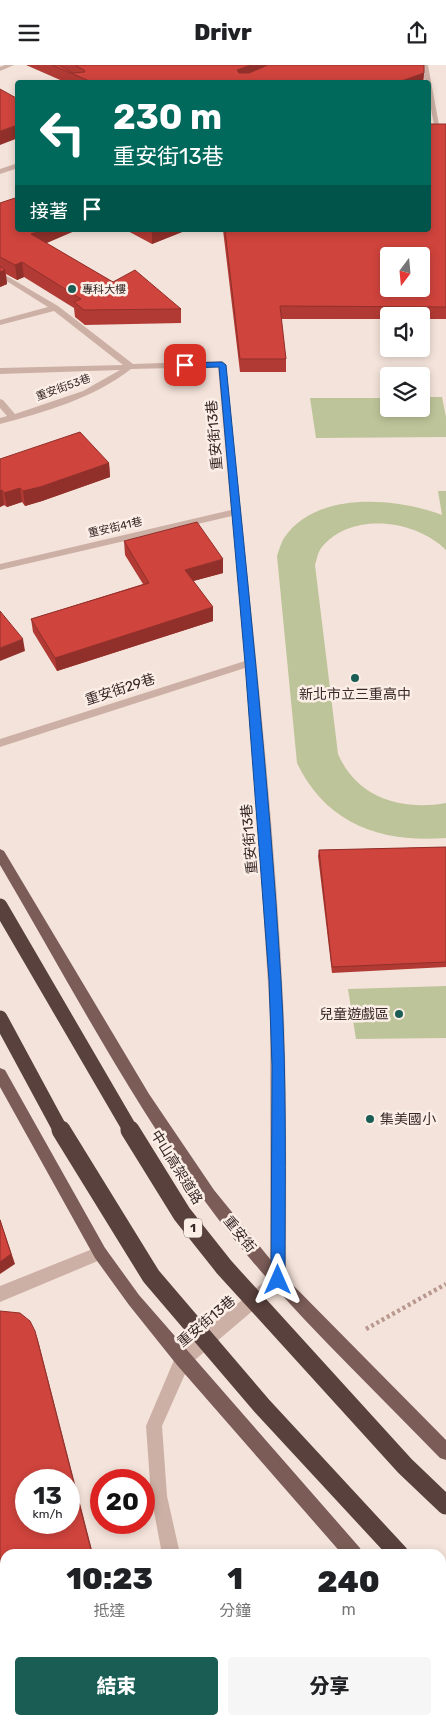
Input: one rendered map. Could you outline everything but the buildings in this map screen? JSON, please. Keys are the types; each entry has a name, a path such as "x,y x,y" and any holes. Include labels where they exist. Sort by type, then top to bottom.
{"highway":[{"name":"中山高架道路","path":"0,906 116,1107 182,1214 224,1267 271,1319 405,1465 446,1505"},
{"path":"0,1018 60,1129 128,1242 151,1276 262,1406 394,1549"}],"main road":[{"name":"重安街","path":"0,854 144,1098 209,1195 278,1280 446,1452"},
{"path":"0,1074 100,1253 134,1300 182,1359 350,1549"}],"street":[{"path":"0,69 11,65"},
{"path":"425,65 428,80"},
{"path":"431,93 437,124"},
{"path":"431,124 446,125"},
{"path":"0,172 15,166"},
{"path":"0,273 55,308 130,366"},
{"path":"0,323 55,308"},
{"name":"重安街13巷","path":"130,366 222,365 250,663 275,980 278,1076 278,1280 182,1359"},
{"path":"0,371 130,366"},
{"name":"重安街53巷","path":"0,421 82,393 117,378 130,366"},
{"path":"0,402 13,417"},
{"name":"重安街41巷","path":"0,567 236,512"},
{"name":"重安街29巷","path":"0,743 250,663"},
{"path":"0,1294 100,1253"},
{"path":"170,1549 159,1496 154,1426 182,1359"}],"path":[{"path":"339,1344 446,1284"}],"green space":[{"path":"430,397 442,397 446,417 446,437 316,438 310,398 380,398 380,417 430,417"},
{"path":"438,491 446,491 446,550 418,532 401,526 367,524 350,528 335,536 321,549 315,565 338,754 346,769 357,781 369,791 383,798 413,805 446,803 446,838 422,839 378,833 340,815 323,801 309,784 297,763 277,556 284,538 298,523 316,512 336,505 358,502 381,502 424,509 442,515"},
{"name":"兒童遊戲區","path":"446,986 446,1038 356,1039 348,989"}],"place":[{"name":"專科大樓","path":"72,289"},
{"name":"新北市立三重高中","path":"355,678"},
{"name":"兒童遊戲區","path":"399,1014"},
{"name":"集美國小","path":"370,1119"}],"route":[{"path":"185,365 222,365 250,663 275,980 278,1066 278,1280"}]}
